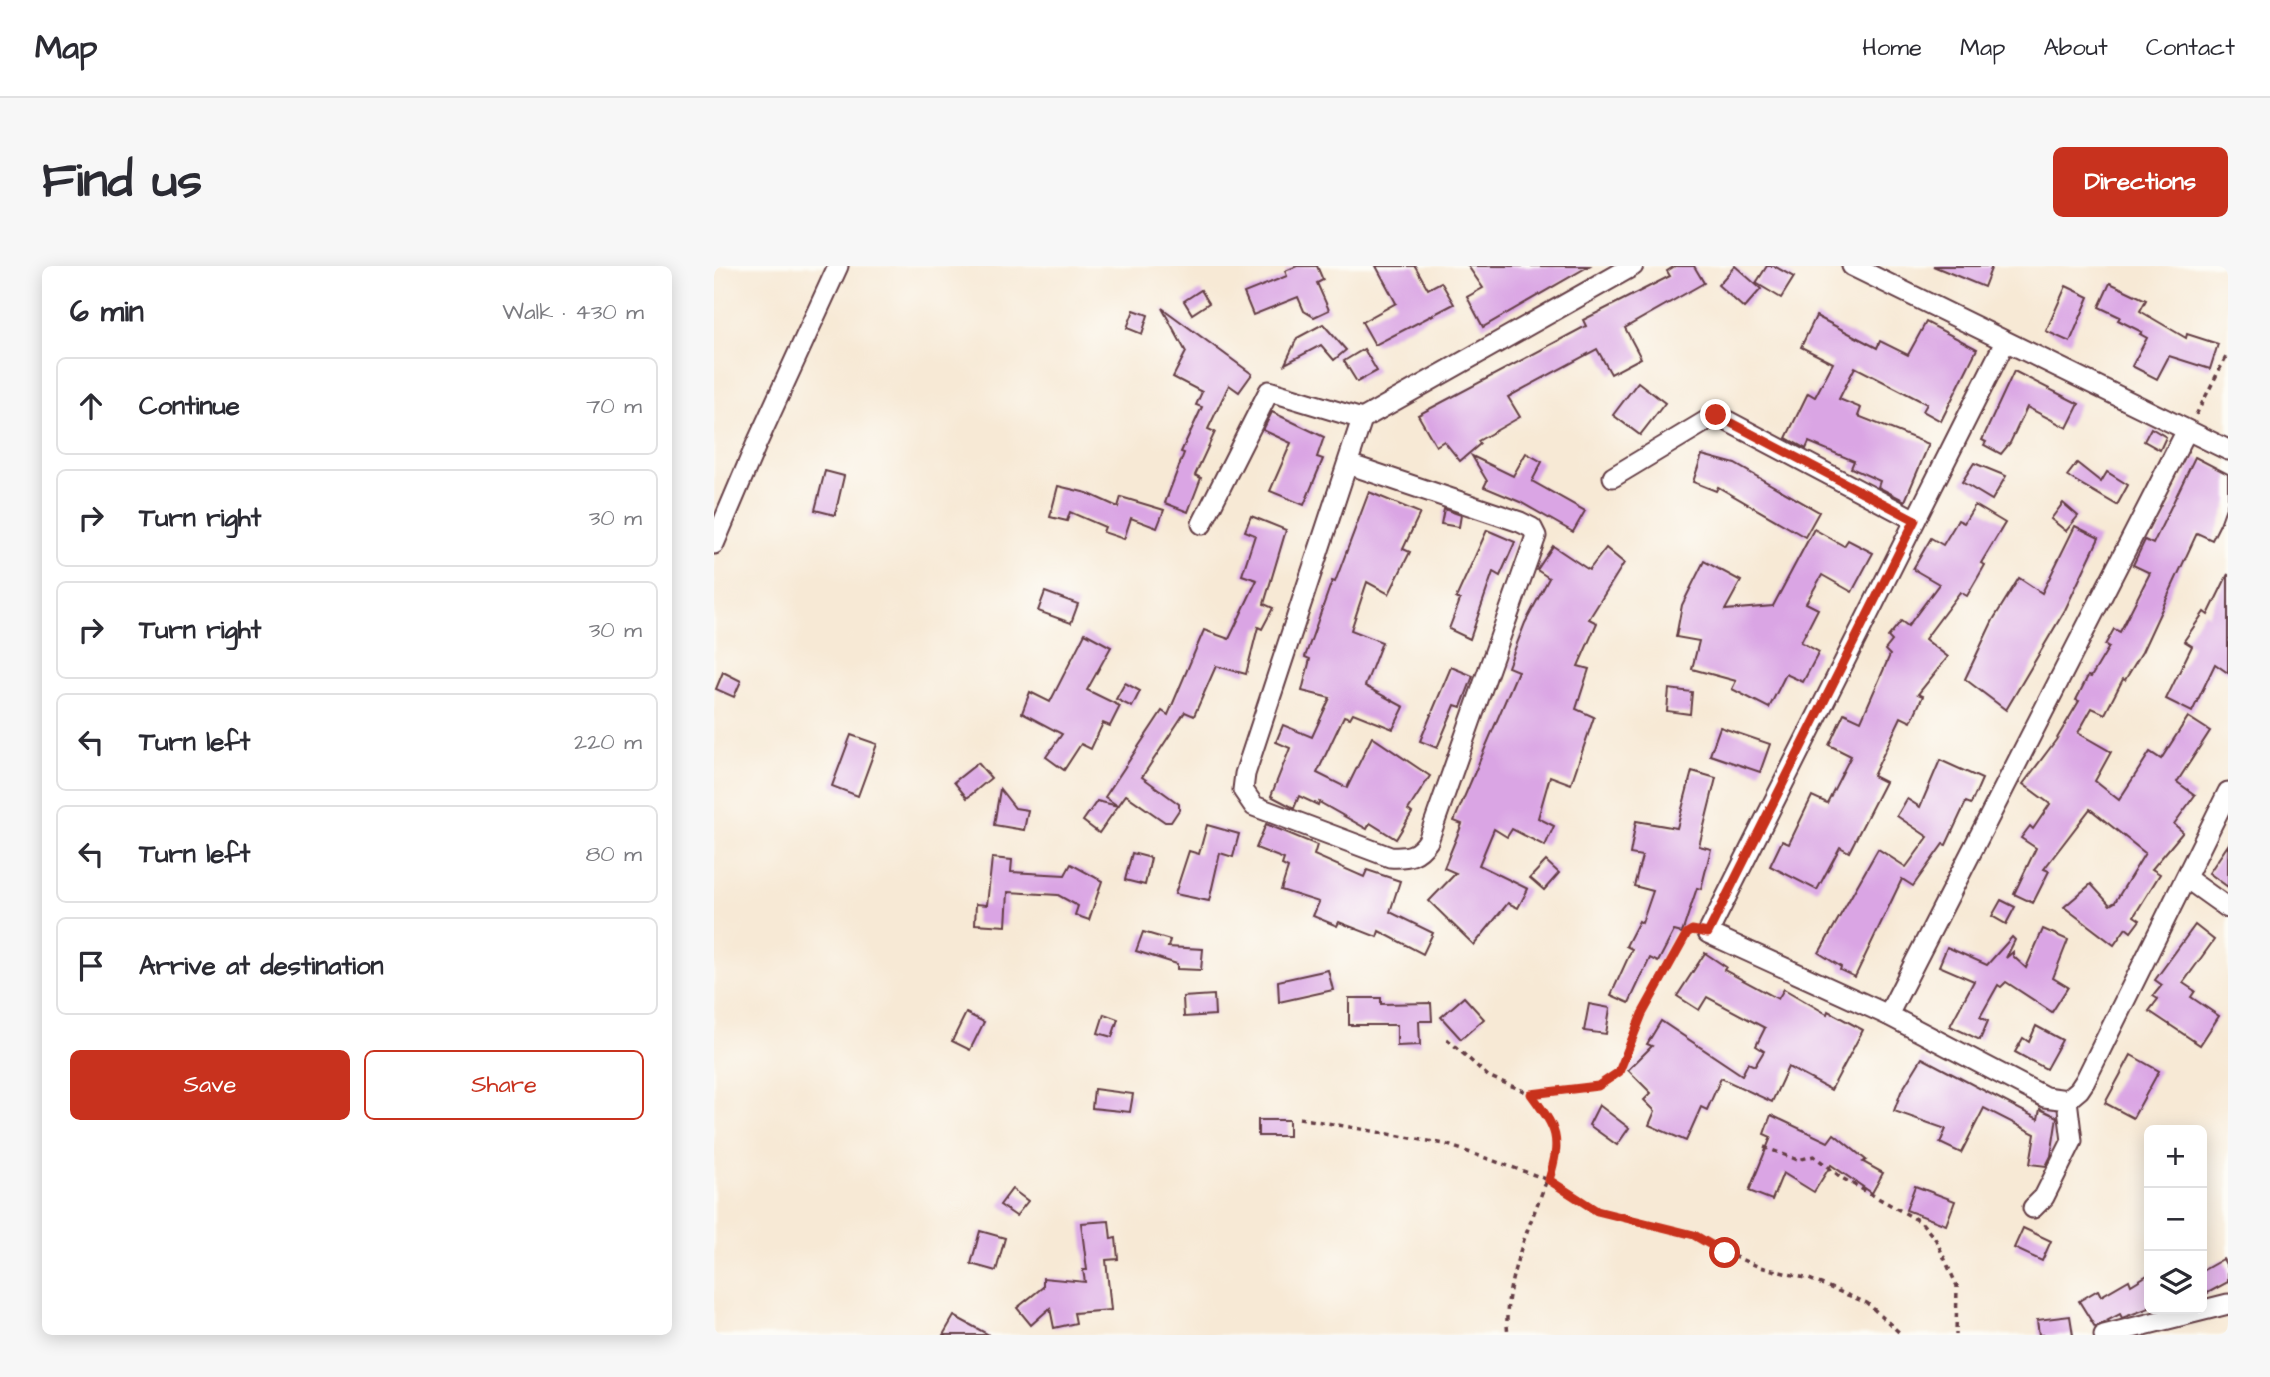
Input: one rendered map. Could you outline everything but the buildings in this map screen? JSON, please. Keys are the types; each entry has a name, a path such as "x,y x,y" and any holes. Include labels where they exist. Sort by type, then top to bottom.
{"street":[{"path":"714,544 838,266"},
{"path":"1349,464 1520,522 1532,528 1536,536 1428,841 1415,855 1405,858 1390,858 1254,806 1242,790 1249,761 1362,419 1633,266"},
{"path":"1852,266 2186,432 2228,450"},
{"path":"2005,342 1708,933 1888,1015 2045,1097 2067,1100 2079,1090 2085,1080 2228,792"},
{"path":"1202,524 1269,391 1362,419"},
{"path":"1613,477 1716,415 1915,520"},
{"path":"1888,1015 2186,432"},
{"path":"2186,878 2228,908"},
{"path":"2033,1208 2043,1196 2073,1141 2067,1100"},
{"path":"2104,1335 2228,1304"}],"path":[{"path":"2186,432 2228,353"},
{"path":"1447,1039 1488,1076 1531,1094 1598,1086 1619,1072 1642,1014 1687,933 1692,930 1708,933"},
{"path":"1508,1335 1513,1283 1527,1232 1549,1180 1558,1149 1558,1136 1531,1094"},
{"path":"1299,1118 1444,1144 1549,1180 1597,1211 1694,1235 1725,1253 1760,1267 1809,1279 1867,1303 1902,1335"},
{"path":"1763,1147 1798,1160 1814,1156 1842,1178 1921,1222 1936,1240 1957,1286 1956,1335"}],"route":[{"path":"1716,415 1915,520 1708,933 1692,930 1687,933 1642,1014 1619,1072 1598,1086 1531,1094 1558,1136 1558,1149 1549,1180 1597,1211 1694,1235 1725,1253"}]}
